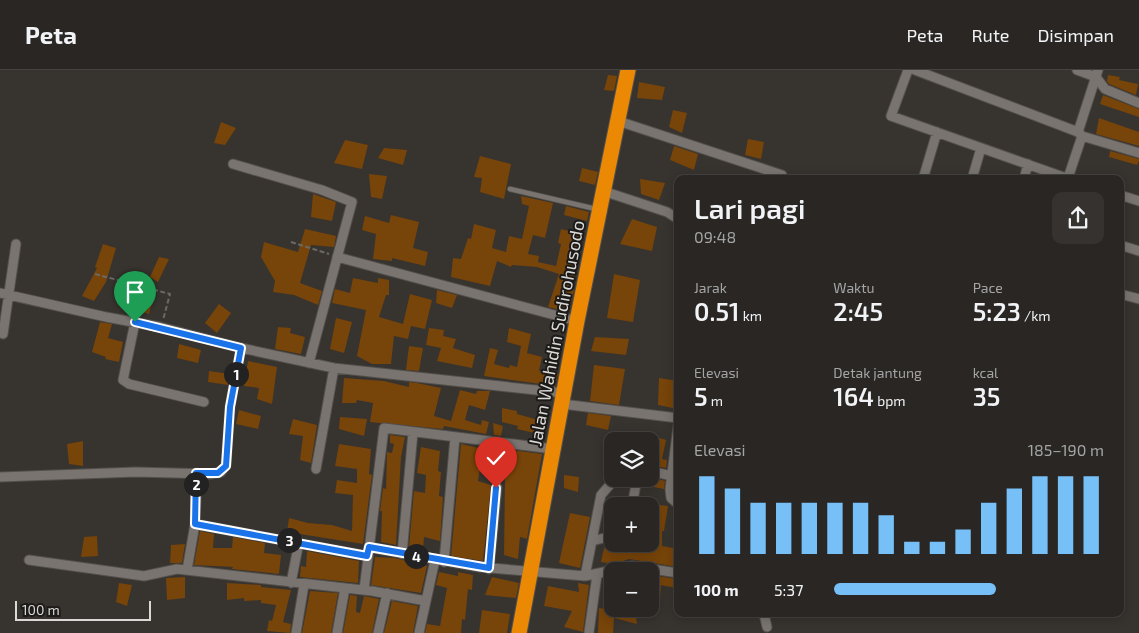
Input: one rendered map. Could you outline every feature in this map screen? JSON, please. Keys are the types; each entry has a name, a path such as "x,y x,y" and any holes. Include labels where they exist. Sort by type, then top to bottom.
{"highway":[{"name":"Jalan Wahidin Sudirohusodo","path":"519,633 577,321 628,70"}],"street":[{"path":"908,70 891,116 1058,175"},
{"path":"915,70 1080,134 1139,153"},
{"path":"1077,70 1097,73"},
{"path":"1070,175 1097,73"},
{"path":"1097,73 1105,89 1139,103"},
{"path":"618,121 782,175"},
{"path":"924,175 937,132"},
{"path":"973,175 982,148"},
{"path":"234,164 350,200 352,204 309,363"},
{"path":"1025,175 1028,164"},
{"path":"603,191 667,212 674,216"},
{"path":"1124,196 1139,201"},
{"path":"3,334 16,244"},
{"path":"1124,246 1139,251"},
{"path":"337,256 577,321"},
{"path":"0,292 160,326 241,348 334,368 563,399 674,417"},
{"path":"1124,295 1139,299"},
{"path":"135,322 123,380 128,384 204,402"},
{"path":"0,477 136,472 218,473 226,466 230,407 241,348"},
{"path":"316,469 334,368"},
{"path":"364,590 383,429 553,449"},
{"path":"402,554 413,432"},
{"path":"444,562 455,437"},
{"path":"674,459 670,496 674,500"},
{"path":"187,570 195,524 196,473"},
{"path":"659,473 672,476"},
{"path":"585,576 601,494 608,487"},
{"path":"489,568 496,488"},
{"path":"195,524 299,542 402,554 489,568 585,576 604,573"},
{"path":"592,541 604,538"},
{"path":"291,583 299,542"},
{"path":"29,560 144,576 174,569 187,570 304,585 364,590 426,601"},
{"path":"418,633 435,560"},
{"path":"659,571 674,573"},
{"path":"589,632 597,575"},
{"path":"296,633 304,585"},
{"path":"337,633 345,588"},
{"path":"378,633 387,593"},
{"path":"765,617 767,627"}],"lane":[{"path":"510,189 599,209"}],"path":[{"path":"291,242 337,256"},
{"path":"95,274 171,294 160,326"}],"building":[{"path":"608,75 617,76 614,91 604,90"},
{"path":"1108,75 1120,77 1119,80 1138,84 1136,95 1109,84 1107,81"},
{"path":"639,82 665,87 662,100 637,98"},
{"path":"1103,95 1139,109 1139,117 1100,104"},
{"path":"673,110 687,113 682,133 669,127"},
{"path":"1099,118 1139,132 1139,146 1096,134"},
{"path":"221,122 236,128 225,145 214,143"},
{"path":"748,139 764,142 761,159 745,155"},
{"path":"345,140 368,145 362,169 334,163"},
{"path":"674,146 698,154 694,170 670,160"},
{"path":"384,148 407,150 403,165 378,158"},
{"path":"1110,151 1139,159 1139,161 1137,165 1109,157"},
{"path":"480,156 511,164 504,199 480,192 482,178 474,177"},
{"path":"582,168 598,172 595,185 579,181"},
{"path":"369,174 387,176 382,199 371,197"},
{"path":"640,179 665,183 659,200 641,194"},
{"path":"313,194 336,202 332,221 311,217"},
{"path":"521,196 553,203 545,238 533,235 528,254 539,256 538,262 556,266 561,244 558,243 561,229 583,235 573,270 577,271 568,288 574,290 569,312 548,307 559,274 537,267 512,265 511,267 497,261 490,286 451,277 453,258 461,259 468,238 471,239 474,224 496,230 492,248 506,252 509,236 522,239 529,206 522,204"},
{"path":"566,206 589,212 587,221 564,215"},
{"path":"391,215 419,222 413,248 428,252 425,266 392,258 392,261 373,259 376,234 362,230 365,216 389,223"},
{"path":"632,219 657,227 652,251 620,244"},
{"path":"305,229 336,236 334,247 311,245 300,283 322,291 318,305 294,295 273,292 275,281 261,257 264,242 298,252"},
{"path":"103,244 116,248 106,282 94,301 82,296 97,268 95,267"},
{"path":"159,257 169,259 158,282 150,277"},
{"path":"614,274 640,280 633,322 607,318"},
{"path":"353,278 378,283 378,278 389,280 389,295 386,295 379,317 403,324 410,294 432,300 425,329 411,326 408,339 394,336 391,364 372,364 357,356 366,310 332,303 335,289 350,293"},
{"path":"437,290 457,295 452,308 436,303"},
{"path":"145,291 154,296 149,314 137,310"},
{"path":"219,304 231,313 217,333 205,323"},
{"path":"336,318 352,322 344,353 330,349"},
{"path":"100,322 112,324 108,338 123,342 119,362 105,359 106,357 92,352"},
{"path":"278,327 291,328 290,333 305,337 301,354 275,349"},
{"path":"429,328 444,330 443,336 456,339 453,348 475,355 472,368 437,361 441,348 426,345"},
{"path":"509,328 531,334 527,353 542,357 539,371 558,374 555,386 484,376 490,348 498,350 494,364 509,368 510,365 517,367 521,346 507,342"},
{"path":"595,337 629,339 626,355 591,351"},
{"path":"179,344 201,350 198,363 177,358"},
{"path":"409,346 423,348 419,371 406,370"},
{"path":"248,361 277,367 272,404 257,399 259,388 244,386"},
{"path":"594,365 625,369 619,405 590,401"},
{"path":"209,371 230,374 228,385 208,382"},
{"path":"344,378 384,381 409,387 409,382 441,388 434,416 451,421 460,390 476,394 477,391 490,391 485,410 469,405 465,420 481,425 482,420 489,422 486,434 444,426 443,429 370,422 373,403 357,400 356,403 342,403"},
{"path":"659,378 674,380 674,408 658,405"},
{"path":"502,408 517,411 517,414 542,421 539,434 517,429 518,426 502,422"},
{"path":"239,410 261,416 258,429 236,424"},
{"path":"588,413 611,416 608,430 586,425"},
{"path":"340,417 367,419 364,436 339,429"},
{"path":"293,419 317,425 311,463 300,460 303,436 289,434"},
{"path":"493,423 503,426 501,436 494,435"},
{"path":"390,435 405,437 401,457 396,545 381,542 382,511 380,511 383,488 386,489 387,452 392,453 394,444 390,443"},
{"path":"659,438 666,440 662,459 667,460 666,468 659,467"},
{"path":"83,441 83,466 69,464 67,444"},
{"path":"339,444 371,449 369,474 372,475 363,544 287,532 289,518 308,523 332,525 352,531 353,495 335,493 337,480 357,483 357,469 335,466"},
{"path":"461,444 483,449 478,481 491,485 483,561 451,556"},
{"path":"421,447 440,451 438,471 441,472 439,496 443,497 440,541 424,537 423,550 409,547 414,491 425,493 426,475 417,473"},
{"path":"511,450 542,454 527,539 520,537 518,559 504,555 505,478 497,478 495,456 511,453"},
{"path":"564,475 579,477 578,492 564,488"},
{"path":"659,479 665,481 664,489 654,487 659,487"},
{"path":"659,505 668,506 664,531 662,531 662,546 674,548 674,566 659,564 659,562 629,559 620,562 601,562 604,548 604,552 659,552"},
{"path":"570,513 590,517 580,568 559,563"},
{"path":"200,531 214,534 213,548 232,548 233,537 265,543 264,553 281,555 279,574 232,569 233,567 194,565"},
{"path":"97,536 98,556 81,557 84,537"},
{"path":"185,544 182,563 170,563 171,545"},
{"path":"307,551 359,561 358,583 300,577 301,566 306,567"},
{"path":"375,557 395,558 427,566 421,593 371,585"},
{"path":"439,572 458,576 458,572 473,575 472,590 468,589 465,620 462,619 461,633 425,633 427,624 440,626 447,588 436,585"},
{"path":"659,576 674,579 674,588 661,585 659,612"},
{"path":"185,577 185,598 167,600 166,578"},
{"path":"492,577 519,583 516,598 485,595"},
{"path":"119,583 132,585 127,606 116,602"},
{"path":"227,583 261,585 261,587 291,590 283,622 291,624 290,633 267,631 269,620 272,621 276,605 261,603 261,600 244,601 244,598 227,600"},
{"path":"578,583 589,585 583,632 564,627 572,611 544,606 548,586 579,592"},
{"path":"310,591 338,593 331,633 302,633"},
{"path":"350,595 357,596 356,612 360,613 364,596 379,599 372,633 343,633"},
{"path":"392,601 418,606 413,633 384,633"},
{"path":"599,608 604,609 604,617 636,617 637,624 614,618 613,633 598,633"},
{"path":"482,610 510,614 507,633 479,633"}],"route":[{"path":"135,322 160,326 241,348 230,407 226,466 218,473 196,473 195,524 367,556 369,547 444,562 489,568 496,488"}]}
